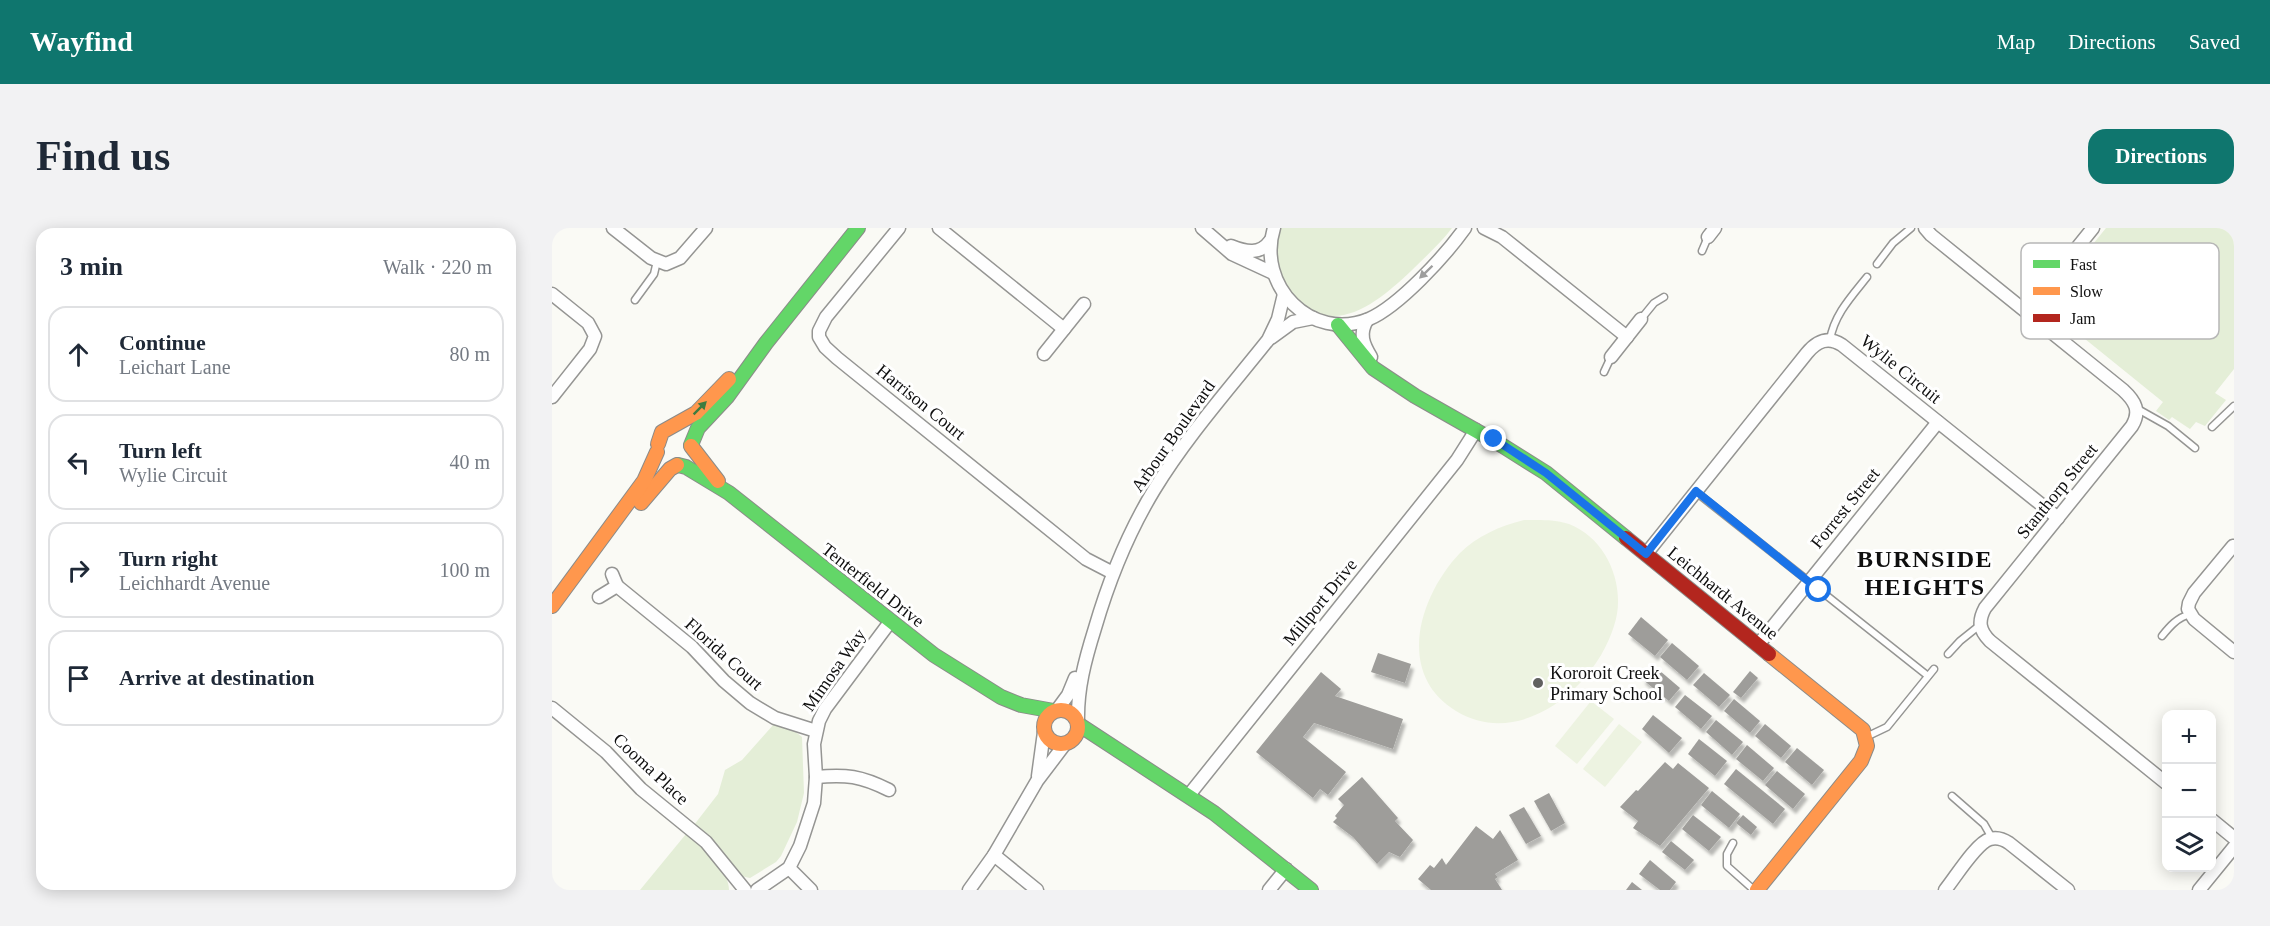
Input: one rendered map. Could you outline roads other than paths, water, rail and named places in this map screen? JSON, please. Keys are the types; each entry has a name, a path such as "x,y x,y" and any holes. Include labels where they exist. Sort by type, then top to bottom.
{"street":[{"path":"613,228 657,261 666,264 680,258 706,228"},
{"path":"565,589 607,546 663,475 688,459 698,428 727,397 766,343 858,228"},
{"name":"Harrison Court","path":"899,228 826,317 819,331 822,342 837,358 1086,559 1113,573"},
{"path":"939,228 1064,328"},
{"path":"1202,228 1232,254 1273,273"},
{"path":"1214,237 1234,248 1251,252 1265,249 1274,228"},
{"path":"1270,241 1273,273 1284,294 1293,305 1313,318 1338,325 1367,320 1382,311 1421,277 1464,228"},
{"path":"1484,228 1498,232 1627,337"},
{"path":"1925,228 2021,307"},
{"path":"2081,243 2093,228"},
{"path":"552,294 588,323 596,336 590,349 552,397"},
{"path":"1268,340 1278,319 1284,294"},
{"path":"1044,354 1084,304"},
{"path":"1268,340 1293,322 1313,318"},
{"path":"1367,320 1362,332 1364,344 1377,366 1390,379"},
{"path":"1611,357 1641,320"},
{"name":"Leichhardt Avenue","path":"1338,325 1367,363 1429,404 1509,447 1546,473 1857,723 1866,737"},
{"path":"2060,339 2130,396 2136,408"},
{"name":"Arbour Boulevard","path":"1085,661 1113,573 1142,513 1177,455 1268,340"},
{"path":"1646,554 1814,344 1830,340"},
{"name":"Wylie Circuit","path":"1830,340 1842,345 2058,518"},
{"path":"678,465 667,464 661,459 658,448 662,432 696,413 766,343"},
{"name":"Stanthorp Street","path":"1980,625 1981,615 1985,608 2132,426 2136,419 2136,408"},
{"name":"Forrest Street","path":"1758,645 1938,422"},
{"name":"Millport Drive","path":"1189,795 1457,460 1476,430"},
{"path":"552,606 644,481 661,438 674,431 688,438 691,445"},
{"name":"Tenterfield Drive","path":"691,445 696,455 729,493"},
{"name":"Tenterfield Drive","path":"678,465 686,467 729,493 934,655 1002,697 1022,705 1056,710"},
{"path":"2233,546 2189,603 2190,614 2234,652"},
{"name":"Florida Court","path":"598,597 615,580 692,647 724,681 750,703 775,718 816,731"},
{"name":"Mimosa Way","path":"789,868 795,860 810,818 816,777 813,759 816,731 825,709 890,622"},
{"path":"1980,625 1984,636 2162,780"},
{"path":"1037,781 1043,754 1046,718 1068,695 1085,661"},
{"path":"969,890 994,855 1037,781 1067,743 1077,735 1078,695 1085,661"},
{"name":"Tenterfield Drive","path":"1002,697 1020,714 1044,730"},
{"name":"Cooma Place","path":"552,708 600,747 641,789 706,842 745,890"},
{"path":"1056,710 1068,711 1078,723 1127,758 1189,795 1311,890"},
{"path":"1044,730 1050,741 1091,743 1127,758"},
{"path":"1756,890 1861,761 1867,750 1866,737"},
{"path":"816,777 849,775 870,781 888,790"},
{"path":"2216,824 2234,838"},
{"path":"1945,890 1981,845 1992,838 2003,839 2009,843 2068,890"},
{"path":"2199,890 2234,847"},
{"path":"994,855 1037,890"},
{"path":"757,890 789,868 811,890"},
{"path":"1269,890 1286,869"}],"lane":[{"path":"1877,264 1893,243 1911,228"},
{"path":"1702,251 1711,232"},
{"path":"635,300 649,283 657,261"},
{"path":"1830,340 1832,327 1838,314 1867,277"},
{"path":"1641,320 1654,303 1664,297"},
{"path":"1604,372 1611,357"},
{"path":"2212,427 2234,406"},
{"path":"2136,408 2153,416 2195,448"},
{"path":"1696,491 1928,676"},
{"path":"2162,636 2181,616 2190,614"},
{"name":"Stanthorp Street","path":"1948,654 1980,625"},
{"path":"1866,737 1887,727 1934,669"},
{"path":"1952,796 1984,824 1992,838"},
{"path":"1733,843 1727,854 1727,866 1756,890"}],"place":[{"name":"Kororoit Creek Primary School","path":"1538,683"}],"district":[{"name":"BURNSIDE HEIGHTS","path":"1925,573"}]}
